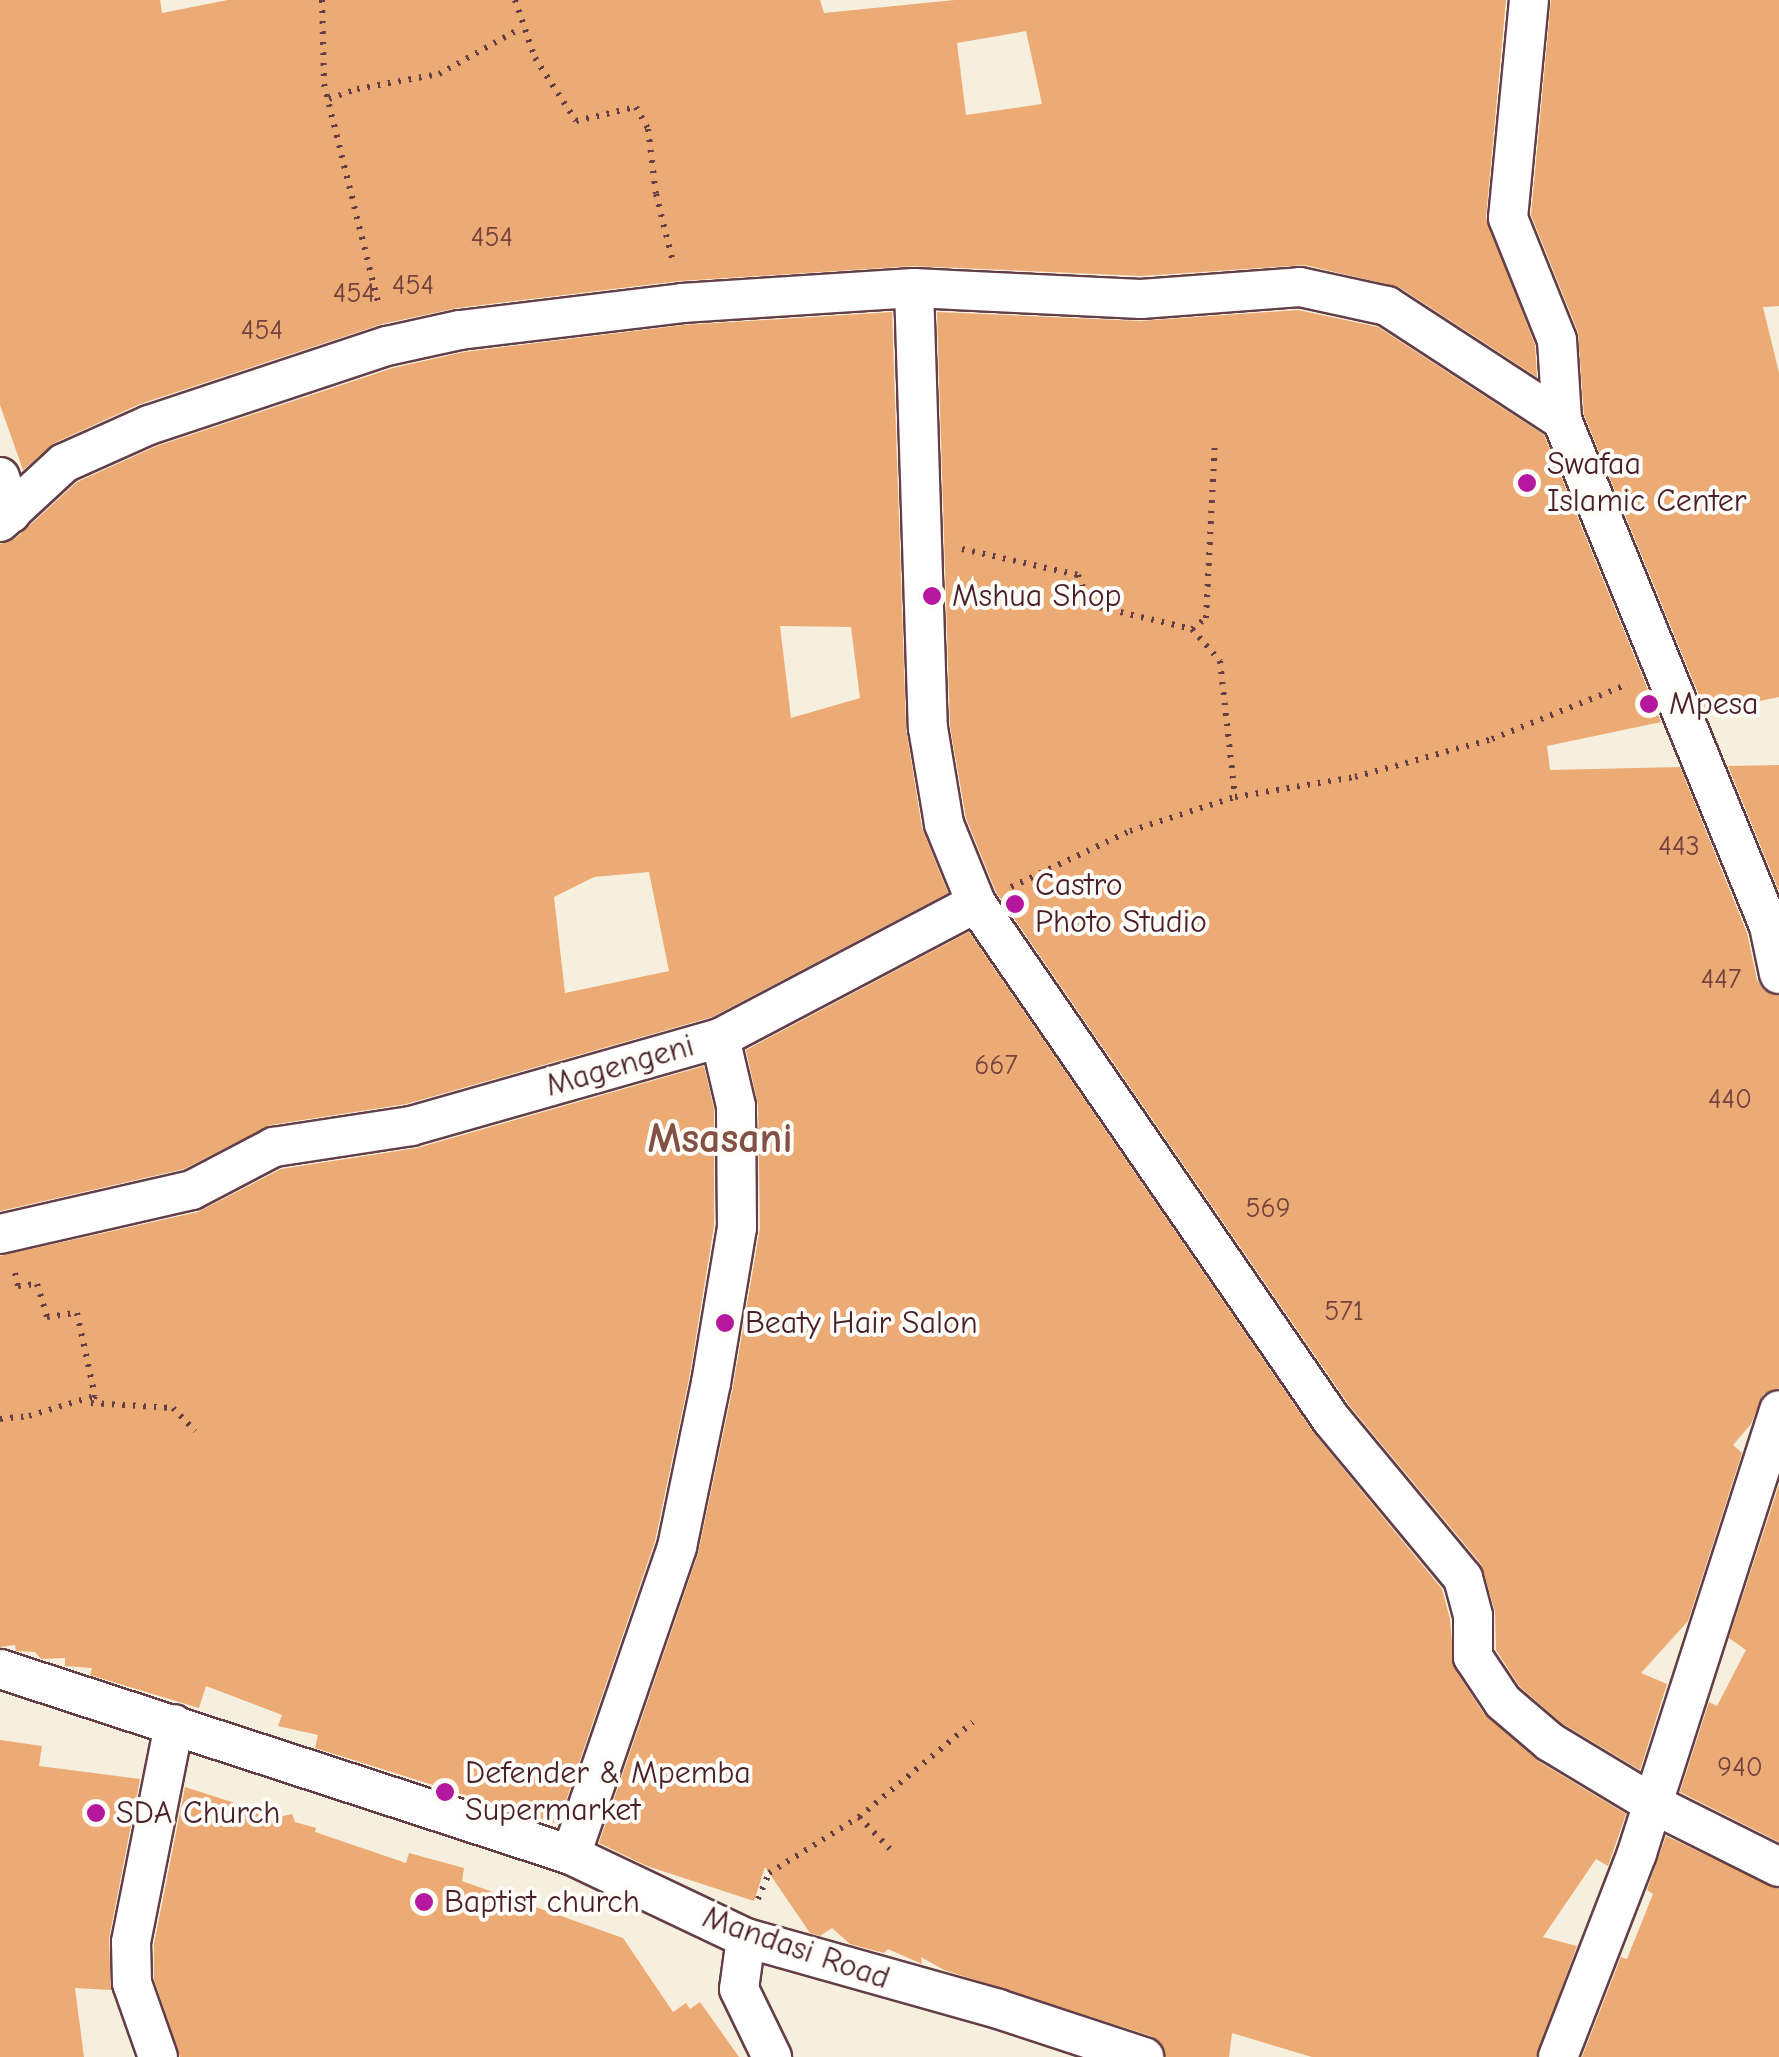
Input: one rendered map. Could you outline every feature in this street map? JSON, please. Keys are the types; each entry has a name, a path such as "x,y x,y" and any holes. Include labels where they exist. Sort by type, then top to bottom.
{"street":[{"path":"1529,0 1508,218 1557,340 1562,420 1661,670 1770,926 1779,974"},
{"path":"5,518 64,463 148,425 387,346 460,330 682,303 914,288 1141,298 1300,287 1387,306 1562,420"},
{"path":"914,288 921,540 934,774 948,836 976,903 1331,1419 1463,1578 1473,1616 1473,1657 1503,1702 1550,1742 1650,1803 1779,1867"},
{"path":"0,477 5,518"},
{"path":"720,1038 976,903"},
{"name":"Magengeni","path":"3,1233 192,1190 274,1147 411,1126 720,1038 736,1106 737,1228 711,1382 676,1547 570,1856"},
{"path":"1558,2057 1637,1853 1779,1410"},
{"name":"Mandasi Road","path":"0,1669 570,1856 746,1938 998,2009 1144,2057"},
{"path":"158,2057 132,1984 131,1942 174,1724"},
{"path":"746,1938 740,1989 772,2057"}],"path":[{"path":"322,0 324,84 387,346"},
{"path":"515,0 521,28 576,121 636,108 648,129 660,213 682,303"},
{"path":"329,99 358,89 439,74 521,28"},
{"path":"1192,629 1206,618 1215,440"},
{"path":"921,540 1078,574 1090,605 1192,629 1220,661 1235,797"},
{"path":"976,903 1130,832 1235,797 1355,777 1492,740 1661,670"},
{"path":"3,1233 18,1286 38,1284 47,1316 77,1313 95,1396 92,1403 172,1408 195,1431"},
{"path":"0,1419 29,1416 95,1396"},
{"path":"746,1938 769,1873 859,1817 973,1722"},
{"path":"859,1817 890,1850"}],"building":[{"path":"0,0 160,0 162,13 228,0 820,0 824,13 955,0 1506,0 1486,217 1535,345 1537,377 1399,287 1305,265 1141,276 913,266 679,281 457,308 382,324 140,404 54,443 23,470 0,405","holes":["1026,31 1042,104 966,115 957,43"]},
{"path":"1551,0 1779,0 1779,306 1763,307 1779,373 1779,697 1706,712 1584,415 1578,332 1531,215"},
{"path":"1298,310 1378,327 1544,435 1661,722 1547,746 1550,770 1680,767 1747,933 1757,980 1763,990 1779,996 1779,1388 1763,1394 1751,1424 1733,1445 1742,1453 1688,1621 1641,1673 1667,1684 1640,1770 1563,1724 1520,1687 1496,1650 1495,1611 1481,1564 1349,1405 996,892 966,818 950,726 937,312 1140,321"},
{"path":"892,312 906,729 922,828 948,893 712,1017 406,1104 270,1125 184,1169 0,1211 0,544 15,539 77,482 157,446 393,368 464,352 684,325","holes":["780,626 851,627 860,698 791,718","649,872 669,971 565,993 554,897 594,877"]},
{"path":"1779,765 1779,891 1728,766"},
{"path":"969,932 1313,1432 1442,1589 1450,1619 1454,1668 1484,1714 1538,1761 1626,1814 1608,1866 1596,1859 1543,1937 1577,1946 1536,2057 1312,2057 1232,2033 1229,2057 1166,2057 1161,2043 1151,2036 944,1970 921,1957 922,1964 888,1949 884,1953 850,1944 832,1928 820,1936 810,1933 765,1867 754,1901 647,1866 599,1843 698,1554 733,1387 760,1228 758,1105 746,1050"},
{"path":"704,1066 714,1109 714,1226 689,1379 655,1541 558,1824 315,1748 318,1735 278,1726 282,1715 206,1686 199,1708 90,1675 92,1668 65,1666 65,1658 41,1659 35,1652 16,1651 15,1645 0,1647 0,1256 198,1212 281,1169 417,1148"},
{"path":"1779,1485 1779,1842 1680,1792 1709,1702 1717,1706 1746,1650 1729,1638"},
{"path":"0,1740 42,1746 39,1766 140,1779 109,1938 111,1990 75,1988 84,2057 0,2057"},
{"path":"185,1787 279,1817 292,1814 295,1822 316,1828 315,1832 406,1863 409,1853 464,1868 462,1881 623,1938 673,2012 686,2003 690,2009 700,2002 739,2057 180,2057 154,1979 154,1944"},
{"path":"1666,1836 1779,1889 1779,2057 1582,2057 1621,1957 1627,1959 1653,1894 1647,1890"}],"place":[{"name":"Swafaa Islamic Center","path":"1527,483"},
{"name":"Mshua Shop","path":"932,596"},
{"name":"Mpesa","path":"1649,704"},
{"name":"Castro Photo Studio","path":"1015,904"},
{"name":"Beaty Hair Salon","path":"725,1323"},
{"name":"Defender & Mpemba Supermarket","path":"445,1792"},
{"name":"SDA Church","path":"96,1813"},
{"name":"Baptist church","path":"424,1902"}],"district":[{"name":"Msasani","path":"720,1139"}]}
